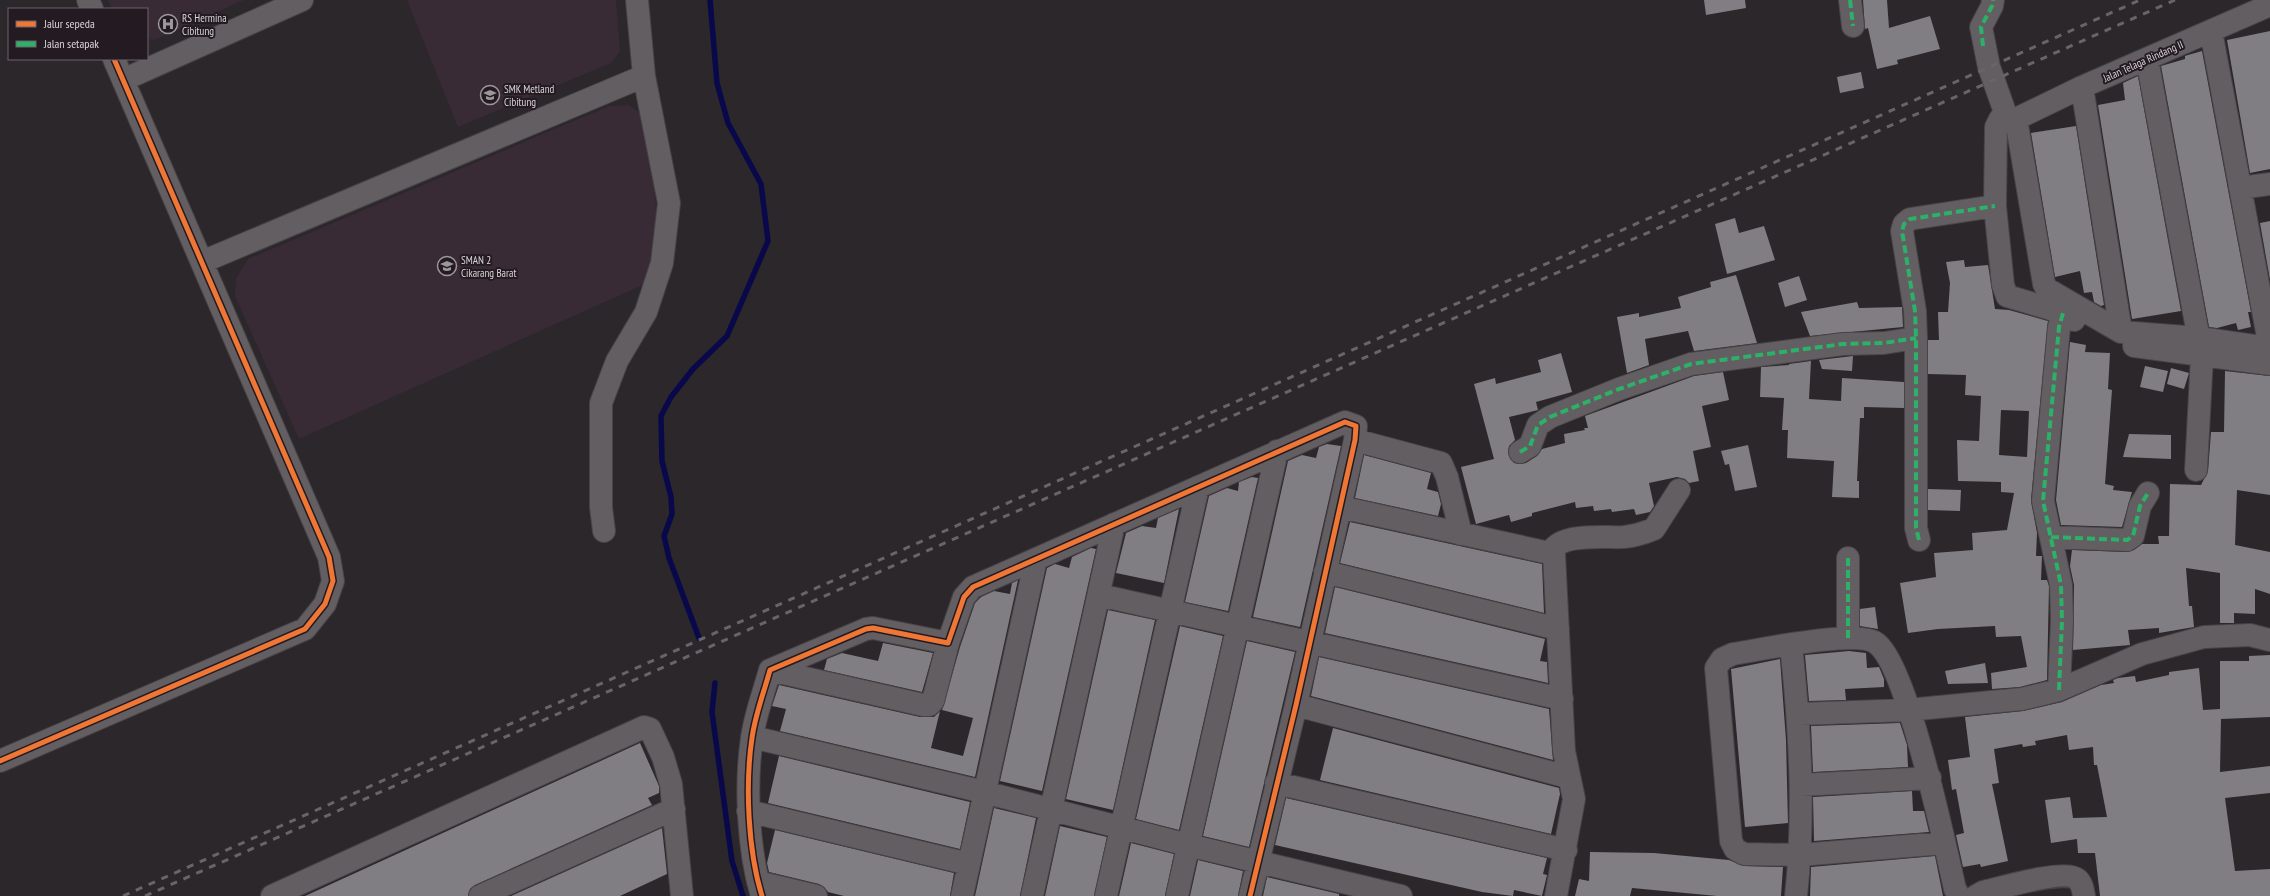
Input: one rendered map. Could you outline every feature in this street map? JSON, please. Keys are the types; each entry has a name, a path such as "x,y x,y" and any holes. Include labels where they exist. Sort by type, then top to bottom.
{"street":[{"path":"123,80 302,0"},
{"path":"604,531 602,507 601,403 617,361 649,305 662,263 669,203 644,76 637,0"},
{"path":"1850,0 1852,26"},
{"path":"1993,0 1992,6 1980,27 1984,46 2006,115 2000,119 1996,127 1995,206 2003,285 2007,296 2062,313 2120,344 2270,348 2211,31"},
{"name":"Jalan Telaga Rindang II","path":"2121,332 2047,289 2044,284 2016,119 2082,87 2270,5"},
{"path":"2147,59 2200,347 2196,470"},
{"path":"0,761 305,629 325,604 333,581 329,557 114,60"},
{"path":"202,262 644,76"},
{"path":"2082,87 2121,332 2200,347 2270,364"},
{"path":"2240,188 2270,184"},
{"path":"1919,540 1916,528 1915,311 1902,231 1904,224 1910,219 1995,206"},
{"path":"2059,690 2062,621 2061,585 2043,502 2048,422 2062,313"},
{"path":"1520,452 1530,446 1538,425 1550,417 1619,389 1691,364 1843,344 1884,342 1916,338"},
{"path":"770,670 923,705 929,705 934,701 948,644 967,591 1003,572 1036,559 1345,422 1356,426 1355,440 1309,641 1296,705 1250,896"},
{"path":"1355,440 1441,464 1447,477 1461,534"},
{"path":"1177,896 1277,451"},
{"path":"1106,896 1198,487"},
{"path":"1556,896 1566,850 1574,799 1572,782 1568,777 1564,751 1554,548 1556,545 1576,538 1624,537 1654,529 1679,490"},
{"path":"2051,538 2127,540 2133,536 2140,506 2148,493"},
{"path":"1340,507 1554,554"},
{"path":"1032,896 1114,524"},
{"path":"1848,558 1848,638"},
{"path":"962,896 1036,559"},
{"path":"1325,572 1558,629"},
{"path":"1099,595 1562,699"},
{"path":"770,670 866,629 873,628 948,644"},
{"path":"1799,714 1908,710 2022,699 2059,690 2142,654 2191,640 2226,635 2250,635 2270,640"},
{"path":"1944,843 1800,855 1744,854 1735,849 1732,842 1716,668 1722,659 1733,654 1848,638 1876,642 1889,657 1908,710 1930,778 1955,889 1959,896"},
{"path":"1791,645 1799,714 1801,785 1800,855 1796,896"},
{"path":"770,670 752,737 748,811 760,889 816,896"},
{"path":"1296,705 1568,777"},
{"path":"272,896 644,726 650,729 663,757 671,784 681,896"},
{"path":"752,737 984,792 1188,845 1401,896"},
{"path":"1801,785 1930,778"},
{"path":"1276,783 1566,850"},
{"path":"480,896 674,809"},
{"path":"748,811 969,864"},
{"path":"1976,896 1983,892 2063,876 2077,879 2081,885 2084,896"}],"shaded area":[{"name":"RS Hermina Cibitung","path":"108,0 244,0 154,40 148,39 148,8 112,8"},
{"name":"SMK Metland Cibitung","path":"407,0 616,0 620,51 611,63 458,127"},
{"name":"SMAN 2 Cikarang Barat","path":"629,105 641,114 651,155 657,215 651,273 645,284 299,439 235,296 236,278 248,259 609,106"}],"building":[{"path":"1704,0 1745,0 1746,8 1706,15"},
{"path":"1863,0 1887,0 1889,28 1930,16 1940,49 1897,60 1898,64 1877,69 1868,28 1865,29"},
{"path":"2270,31 2270,169 2250,173 2227,40"},
{"path":"2202,51 2251,312 2248,312 2251,327 2238,330 2236,323 2217,328 2209,327 2161,66 2185,59 2185,56"},
{"path":"1861,72 1864,88 1840,93 1837,77"},
{"path":"2138,76 2181,311 2132,319 2098,105 2125,100 2123,83"},
{"path":"2076,126 2104,305 2101,306 2094,302 2092,292 2084,293 2080,271 2055,277 2031,133"},
{"path":"1735,218 1739,233 1764,226 1775,260 1727,274 1715,224"},
{"path":"2270,221 2270,280 2260,223"},
{"path":"1964,260 1965,267 1988,265 1995,309 2009,310 2048,321 2031,500 2037,533 2036,556 2042,556 2041,580 2047,580 2049,586 2047,680 2020,687 1992,689 1991,673 2027,667 2021,636 1996,637 1995,626 1938,629 1908,633 1900,583 1936,577 1934,553 1973,550 1972,533 2007,530 2014,493 2001,492 2001,482 1958,481 1957,440 1979,441 1981,396 1965,395 1966,375 1928,374 1928,340 1939,340 1938,312 1948,312 1950,283 1946,262","holes":["2001,410 2029,411 2027,457 1999,455"]},
{"path":"1736,275 1757,343 1694,351 1688,331 1645,339 1649,365 1627,373 1617,317 1639,313 1639,317 1681,308 1678,297 1711,287 1710,282"},
{"path":"1799,276 1807,300 1785,307 1778,283"},
{"path":"1857,302 1859,308 1902,307 1903,327 1810,336 1801,312"},
{"path":"2070,342 2086,345 2085,352 2110,353 2108,389 2112,390 2105,484 2114,486 2113,490 2132,492 2122,527 2061,525 2056,500"},
{"path":"1561,353 1572,392 1536,402 1538,410 1509,417 1515,440 1509,446 1508,453 1514,463 1526,463 1537,456 1542,449 1565,443 1564,434 1585,430 1584,428 1588,428 1585,416 1694,376 1723,372 1729,400 1702,406 1711,447 1693,451 1699,481 1689,483 1685,479 1677,477 1649,483 1654,506 1650,512 1636,515 1634,509 1612,512 1611,509 1594,511 1593,506 1576,508 1575,502 1532,513 1532,516 1511,522 1509,515 1476,524 1461,467 1494,459 1474,384 1495,378 1496,384 1541,372 1538,360"},
{"path":"1853,356 1852,371 1822,369 1819,360"},
{"path":"1811,361 1809,399 1841,401 1842,378 1904,382 1904,408 1864,407 1864,418 1860,418 1857,481 1859,481 1859,498 1832,497 1834,461 1787,458 1788,430 1782,430 1784,398 1760,397 1761,367 1789,365"},
{"path":"2145,366 2168,371 2163,392 2140,387"},
{"path":"2171,368 2189,373 2184,389 2167,384"},
{"path":"2225,371 2270,376 2270,495 2237,490 2235,545 2270,552 2270,594 2255,589 2255,614 2234,613 2234,623 2220,623 2220,573 2186,568 2189,606 2192,606 2194,627 2159,633 2159,628 2128,630 2130,645 2073,650 2074,585 2070,566 2072,550 2127,552 2134,550 2142,544 2159,544 2158,536 2169,536 2170,484 2201,485 2208,471 2211,432 2224,432"},
{"path":"2129,434 2171,435 2171,459 2123,457"},
{"path":"1327,444 1341,446 1300,627 1253,617 1288,461 1302,455 1316,458 1319,447"},
{"path":"1748,445 1757,487 1735,491 1729,464 1725,465 1721,451"},
{"path":"1364,455 1431,473 1427,489 1438,492 1441,504 1438,516 1355,498"},
{"path":"1252,477 1258,478 1228,611 1185,602 1209,496 1227,488 1238,491 1239,482"},
{"path":"1928,489 1961,490 1960,511 1928,510"},
{"path":"1179,509 1164,583 1116,573 1126,533 1142,526 1156,528 1158,518"},
{"path":"1350,522 1542,564 1544,613 1340,563"},
{"path":"1091,548 1096,549 1042,791 1000,781 1047,568 1055,564 1069,568 1072,557"},
{"path":"1018,580 975,777 780,731 786,709 772,706 779,685 920,717 934,717 940,711 931,748 963,756 973,718 942,710 960,647 975,603 981,597 994,591 1010,594 1012,583"},
{"path":"1335,587 1545,639 1540,661 1547,662 1548,683 1325,633"},
{"path":"1875,607 1878,629 1860,626 1860,609"},
{"path":"1108,610 1155,620 1113,810 1066,799"},
{"path":"1180,626 1223,636 1179,830 1136,819"},
{"path":"1247,641 1295,652 1249,847 1203,836"},
{"path":"883,643 933,653 922,692 824,670 827,659 842,653 878,661"},
{"path":"1849,651 1866,653 1867,668 1879,667 1884,679 1884,687 1845,689 1846,700 1809,701 1805,655"},
{"path":"2270,655 2270,717 2221,719 2220,772 2270,766 2270,793 2225,798 2235,871 2270,869 2270,896 2100,896 2095,853 2078,853 2077,839 2051,843 2045,800 2070,797 2073,818 2107,817 2097,765 2094,765 2093,747 2069,750 2067,735 2035,741 2036,745 2023,747 2022,744 1994,749 1999,783 1992,784 2008,861 1981,867 1980,864 1963,867 1956,835 1964,833 1956,789 1952,790 1948,760 1970,757 1965,717 2023,711 2062,702 2101,685 2114,683 2113,680 2118,678 2135,676 2136,682 2169,675 2169,672 2199,668 2203,710 2220,709 2220,661 2249,661 2249,656"},
{"path":"1319,657 1549,709 1553,760 1311,696"},
{"path":"1780,659 1786,740 1788,823 1745,827 1731,669"},
{"path":"1985,663 1988,683 1948,684 1945,671"},
{"path":"1900,723 1907,745 1908,767 1813,772 1811,726"},
{"path":"1333,728 1559,788 1560,794 1551,834 1320,780"},
{"path":"640,743 659,786 659,793 648,798 652,805 475,885 470,889 468,896 305,896"},
{"path":"779,756 970,802 960,849 768,803"},
{"path":"1912,791 1913,811 1924,811 1929,832 1814,841 1813,797"},
{"path":"1286,798 1547,858 1543,874 1547,875 1542,896 1514,890 1513,896 1482,892 1275,845"},
{"path":"994,808 1036,818 1020,896 975,896"},
{"path":"1060,826 1107,837 1094,896 1045,896"},
{"path":"662,828 667,874 620,896 511,896"},
{"path":"775,830 954,873 950,896 844,896 828,892 819,884 769,872 767,863"},
{"path":"1131,843 1174,854 1165,896 1119,896"},
{"path":"1590,852 1654,853 1729,860 1744,866 1783,867 1781,896 1717,896 1632,888 1630,896 1575,896 1579,879 1589,881"},
{"path":"1935,856 1943,896 1810,896 1811,867"},
{"path":"1198,860 1243,871 1238,896 1190,896"},
{"path":"1267,877 1339,894 1339,896 1263,896"}],"waterway":[{"path":"699,638 669,558 664,536 672,514 671,497 662,461 661,416 671,397 693,369 727,336 768,241 761,184 728,123 717,83 710,0"},
{"path":"715,683 712,712 732,861 743,896"}],"railway":[{"path":"123,896 2140,0"},
{"path":"145,896 2175,0"}],"marked path":[{"path":"1850,0 1853,26"},
{"path":"1983,46 1981,27 1992,6 1993,0"},
{"path":"1919,540 1916,528 1915,311 1902,231 1904,224 1910,219 1995,206"},
{"path":"2059,690 2062,621 2061,585 2043,501 2059,327 2063,313"},
{"path":"1520,452 1530,446 1538,425 1550,417 1619,389 1691,364 1843,344 1884,343 1916,338"},
{"path":"2051,537 2127,540 2133,536 2140,506 2148,493"},
{"path":"1848,558 1848,638"}],"cycle path":[{"path":"0,761 305,629 325,604 333,581 329,557 114,60"},
{"path":"762,896 757,878 751,839 748,797 753,729 770,670 866,629 873,628 948,643 964,597 973,587 1345,422 1356,426 1355,440 1296,705 1250,896"}],"place":[{"name":"RS Hermina Cibitung","path":"168,24"},
{"name":"SMK Metland Cibitung","path":"490,95"},
{"name":"SMAN 2 Cikarang Barat","path":"447,266"}]}
